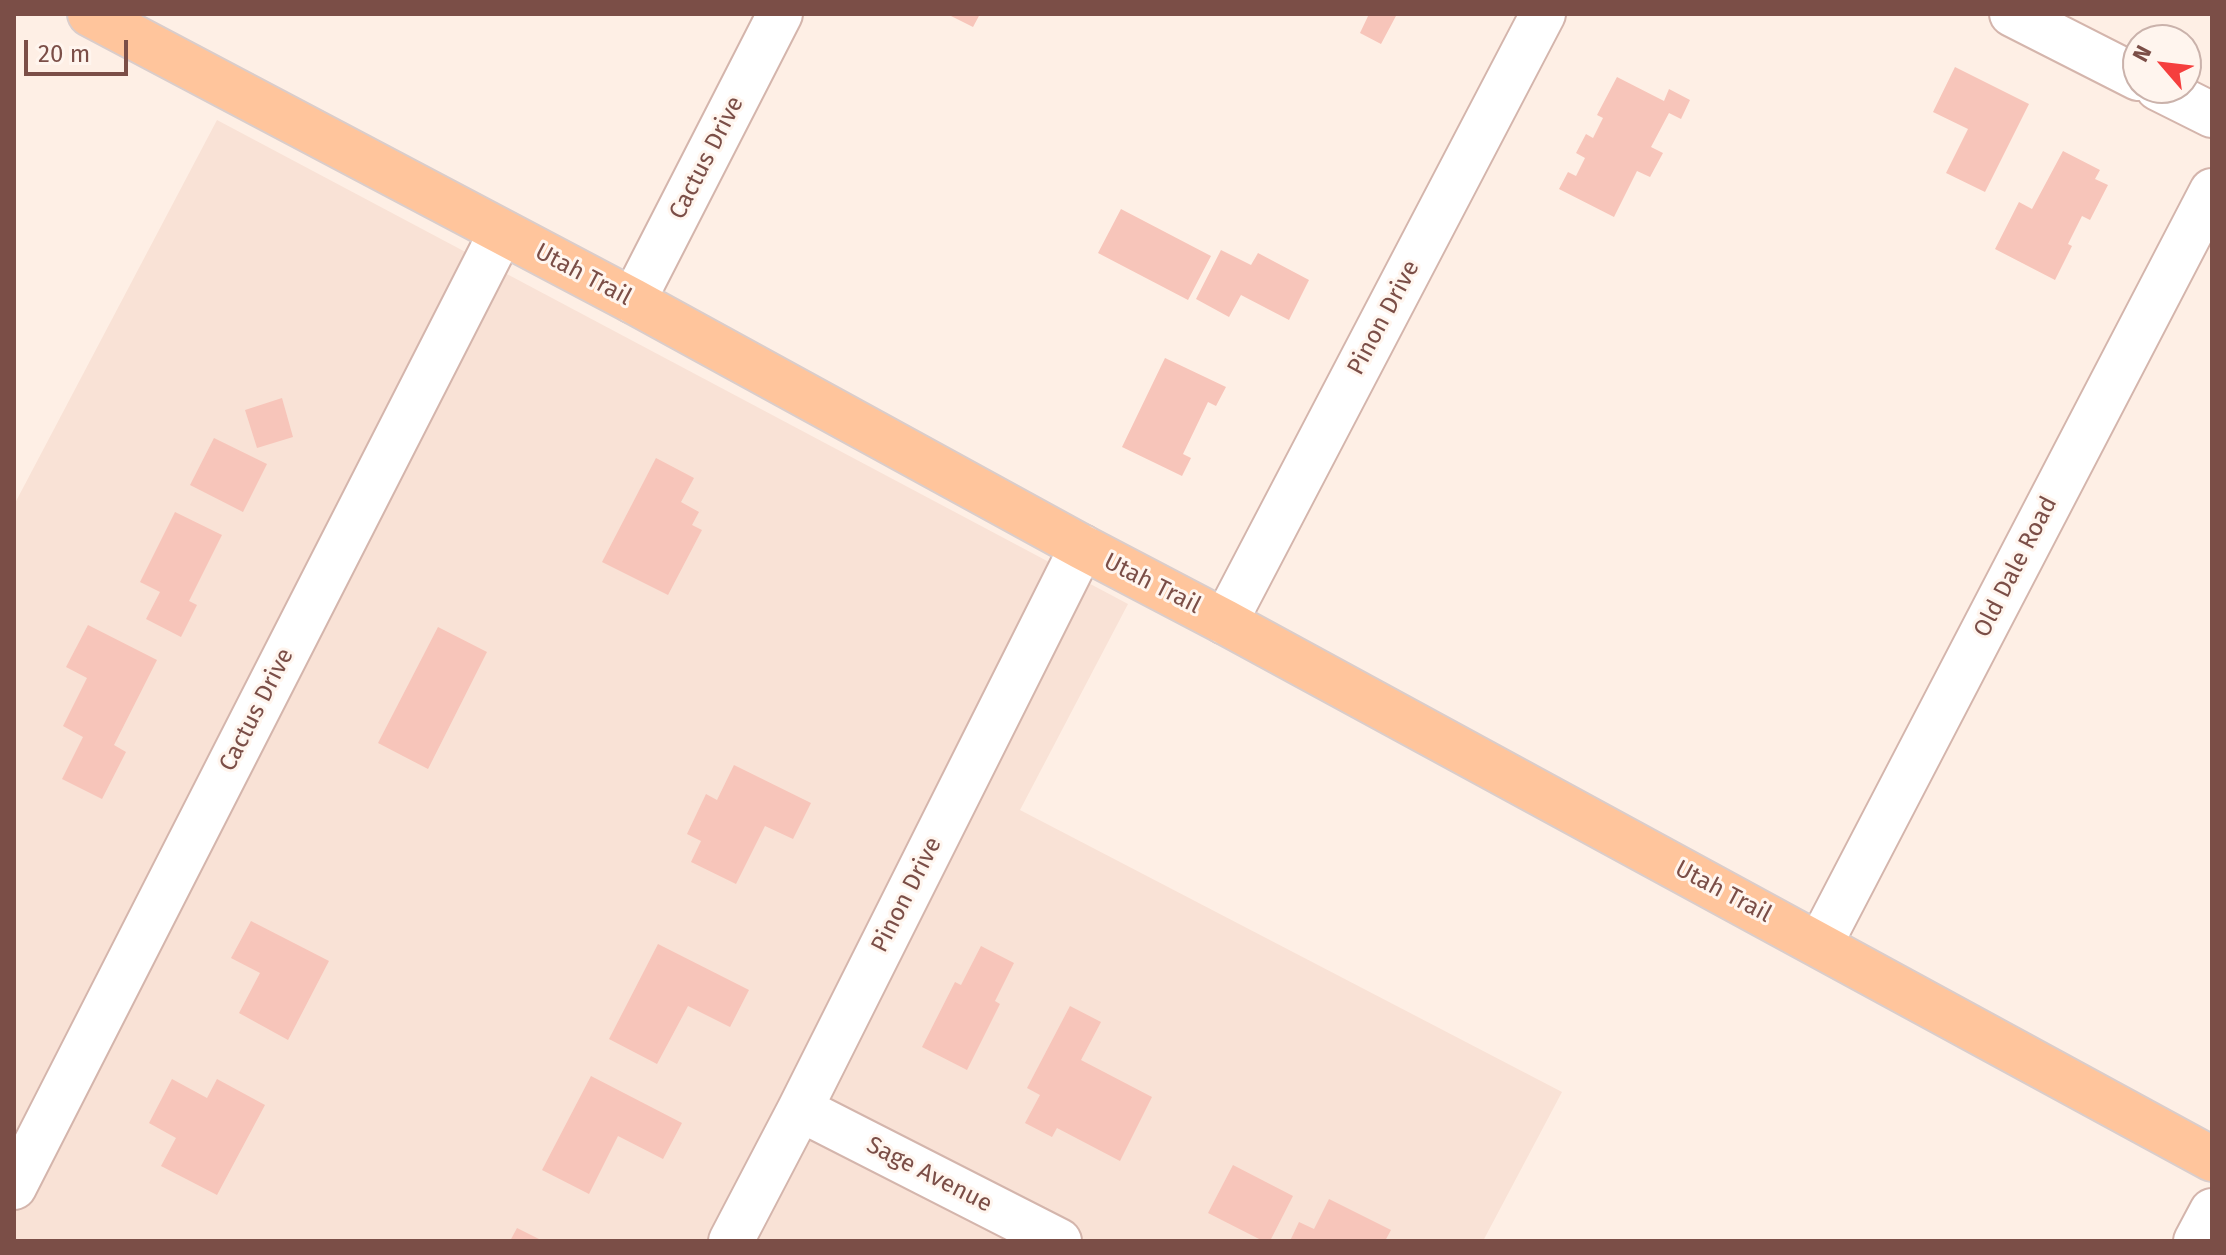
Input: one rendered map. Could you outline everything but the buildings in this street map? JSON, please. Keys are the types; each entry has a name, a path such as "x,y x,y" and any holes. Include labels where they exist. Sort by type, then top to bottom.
{"main road":[{"name":"Utah Trail","path":"90,14 633,301 2212,1159"}],"street":[{"name":"Cactus Drive","path":"633,301 780,14"},
{"name":"Pinon Drive","path":"1225,622 1543,14"},
{"path":"2012,14 2122,70"},
{"path":"2190,104 2212,115"},
{"name":"Old Dale Road","path":"1820,944 2212,191"},
{"name":"Cactus Drive","path":"14,1187 501,233"},
{"name":"Pinon Drive","path":"731,1241 1082,547"},
{"name":"Sage Avenue","path":"800,1109 1059,1241"},
{"path":"2196,1241 2212,1211"}],"shaded area":[{"path":"217,120 1128,604 1020,810 1562,1092 1483,1241 14,1241 14,505"}]}
